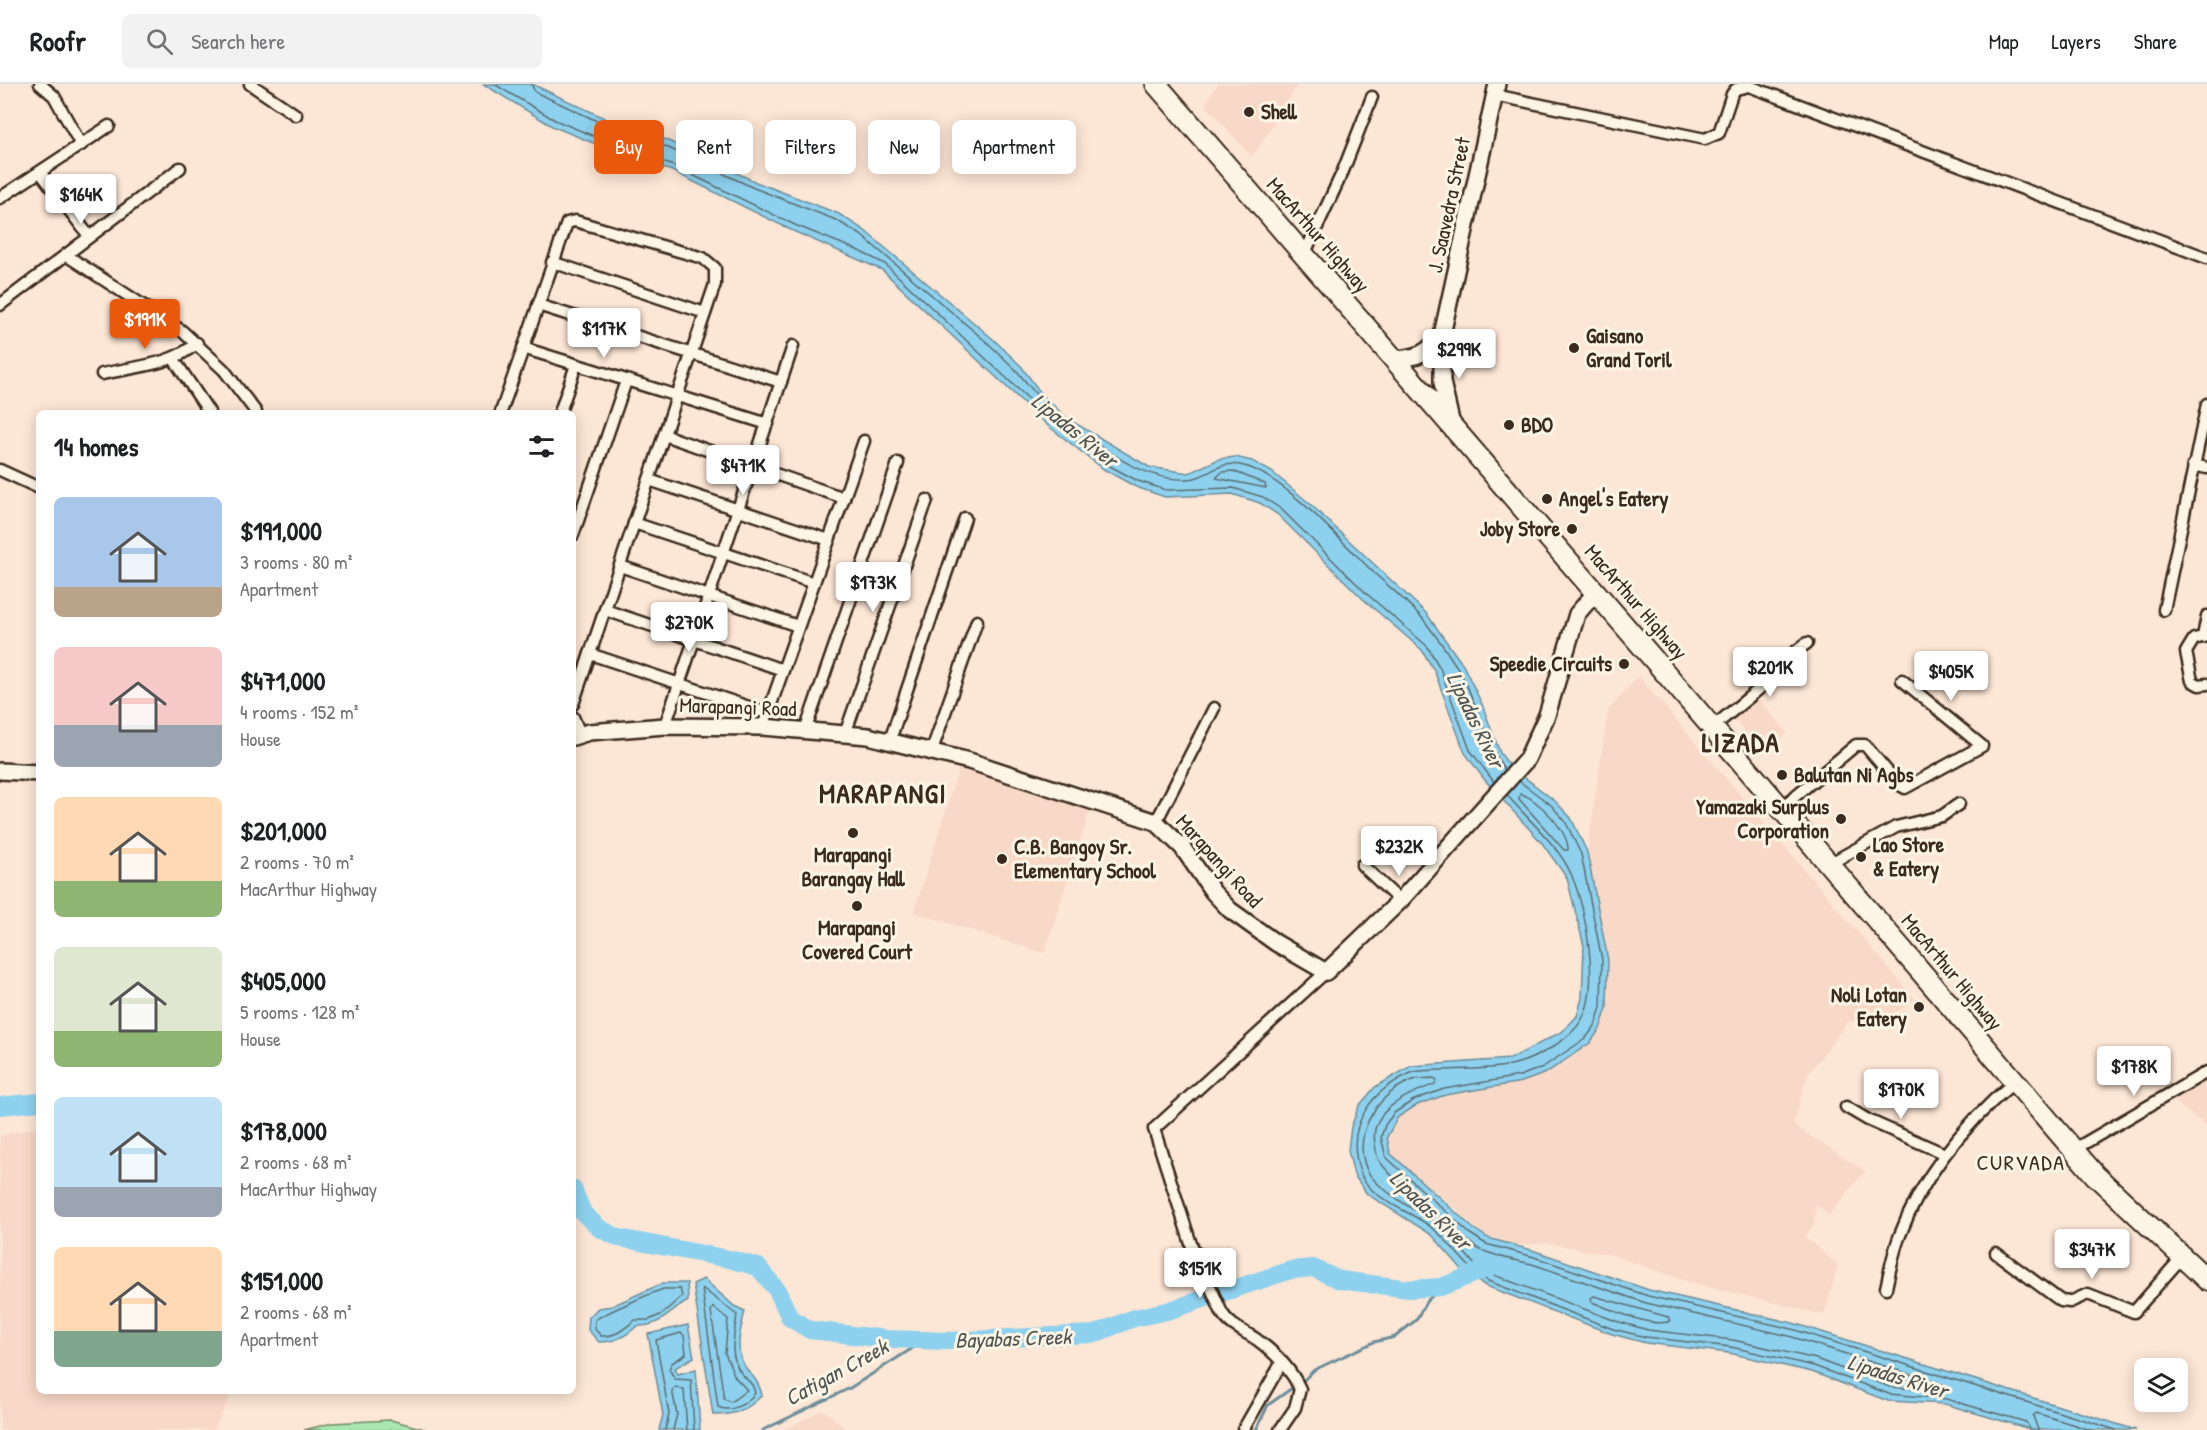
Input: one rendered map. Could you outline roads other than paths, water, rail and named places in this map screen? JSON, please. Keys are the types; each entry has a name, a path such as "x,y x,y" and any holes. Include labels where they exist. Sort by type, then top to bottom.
{"highway":[{"name":"MacArthur Highway","path":"1156,84 1713,727 2073,1150 2116,1197 2207,1280"}],"street":[{"path":"40,84 54,96 81,145"},
{"path":"250,84 296,115"},
{"path":"1496,89 1705,139 1719,134 1732,94 1736,89 1749,86 2207,258"},
{"name":"J. Saavedra Street","path":"1453,428 1442,382 1442,335 1496,89"},
{"path":"1304,255 1343,171 1372,98"},
{"path":"0,198 109,126"},
{"path":"0,305 180,168"},
{"path":"40,172 89,236"},
{"path":"502,410 564,228 571,221 703,258 715,268 716,275 705,313 576,695"},
{"path":"66,255 167,320 197,343 224,370 254,410"},
{"path":"552,262 705,313"},
{"path":"538,305 781,382"},
{"path":"1394,359 1414,358 1425,354 1442,335"},
{"path":"102,374 173,358 188,351 197,343"},
{"path":"665,726 793,346"},
{"path":"523,348 768,424"},
{"path":"173,358 208,410"},
{"path":"561,410 576,365"},
{"path":"576,526 626,381"},
{"path":"2164,610 2207,405"},
{"path":"664,435 844,498"},
{"path":"590,654 679,684 765,720 864,441"},
{"path":"805,730 898,463"},
{"path":"2193,465 2207,468"},
{"path":"0,470 36,487"},
{"path":"649,480 829,540"},
{"path":"845,734 927,500"},
{"path":"890,740 965,518"},
{"path":"634,523 814,583"},
{"path":"620,566 798,626"},
{"path":"1280,1430 1295,1408 1298,1384 1282,1362 1262,1344 1229,1322 1222,1313 1203,1274 1184,1225 1154,1129 1400,901 1489,799 1520,769 1540,734 1577,614 1596,592"},
{"path":"605,609 783,670"},
{"path":"2207,616 2205,636 2191,642 2186,652 2192,681 2199,685 2207,684"},
{"path":"932,750 977,621"},
{"path":"1713,727 1770,680 1794,652 1807,644"},
{"path":"1781,807 1856,745 1865,745 1902,788 1982,746 1902,680"},
{"path":"1156,822 1214,708"},
{"name":"Marapangi Road","path":"577,735 665,726 765,720 805,730 890,740 932,750 1156,822 1176,841 1213,892 1230,910 1276,943 1326,972"},
{"path":"0,771 36,773"},
{"path":"1829,864 1896,827 1942,816 1959,804"},
{"path":"1362,865 1400,901"},
{"path":"2073,1150 2207,1072"},
{"path":"1886,1288 1905,1222 1931,1173 1982,1110 2014,1082"},
{"path":"1846,1107 1868,1120 1945,1154"},
{"path":"1996,1253 2061,1301 2070,1302 2088,1294 2134,1312 2182,1257"},
{"path":"1243,1430 1282,1362"}],"water":[{"path":"483,84 532,84 609,120 594,120 594,143 552,126"},
{"path":"664,139 676,145 676,173 664,168"},
{"name":"Lipadas River","path":"678,174 739,174 839,214 864,230 993,339 1021,366 1043,396 1068,419 1149,467 1189,473 1219,459 1235,457 1252,461 1272,472 1308,502 1426,613 1463,665 1482,704 1500,753 1510,766 1555,801 1571,818 1587,852 1608,960 1607,1008 1600,1029 1590,1043 1546,1073 1522,1082 1445,1095 1417,1105 1398,1117 1387,1137 1390,1153 1473,1228 1488,1238 1535,1251 1649,1290 1793,1323 2136,1430 2033,1430 1945,1404 1888,1401 1812,1372 1729,1353 1646,1343 1612,1334 1486,1286 1467,1275 1432,1235 1367,1194 1354,1175 1348,1150 1351,1127 1359,1106 1375,1087 1411,1066 1510,1059 1563,1031 1577,1016 1582,998 1584,946 1567,878 1542,843 1484,779 1465,753 1434,670 1422,650 1363,599 1277,514 1260,503 1232,494 1165,497 1136,487 1105,470 1047,425 882,270 793,231"},
{"path":"704,1279 734,1306 745,1311 739,1342 740,1357 762,1395 751,1405 734,1413 713,1415 693,1284"},
{"path":"663,1283 687,1283 688,1301 659,1321 637,1326 615,1340 599,1342 588,1330 589,1317 598,1308 612,1306"},
{"path":"688,1325 694,1357 675,1368 678,1374 696,1369 700,1430 659,1430 663,1415 648,1334"}],"waterway":[{"name":"Bayabas Creek","path":"0,1106 36,1102"},
{"name":"Bayabas Creek","path":"576,1196 583,1213 599,1228 619,1238 729,1259 758,1267 777,1290 790,1318 810,1330 886,1339 949,1341 1094,1334 1134,1318 1167,1311 1291,1270 1313,1268 1340,1280 1409,1289 1441,1287 1489,1268"},
{"path":"1301,1383 1314,1370 1374,1342 1395,1337 1416,1320 1426,1302 1441,1287"},
{"name":"Catigan Creek","path":"763,1430 850,1388 924,1341"},
{"path":"1256,1430 1268,1405 1295,1386"}],"place":[{"name":"Shell","path":"1249,112"},
{"name":"Gaisano Grand Toril","path":"1574,348"},
{"name":"BDO","path":"1509,425"},
{"name":"Angel's Eatery","path":"1547,499"},
{"name":"Joby Store","path":"1572,529"},
{"name":"Speedie Circuits","path":"1624,664"},
{"name":"Balutan Ni Agbs","path":"1782,775"},
{"name":"Yamazaki Surplus Corporation","path":"1841,819"},
{"name":"Marapangi Barangay Hall","path":"853,833"},
{"name":"Lao Store & Eatery","path":"1861,857"},
{"name":"C.B. Bangoy Sr. Elementary School","path":"1002,859"},
{"name":"Marapangi Covered Court","path":"857,906"},
{"name":"Noli Lotan Eatery","path":"1919,1007"}],"district":[{"name":"LIZADA","path":"1741,743"},
{"name":"MARAPANGI","path":"883,794"},
{"name":"CURVADA","path":"2021,1162"}]}
